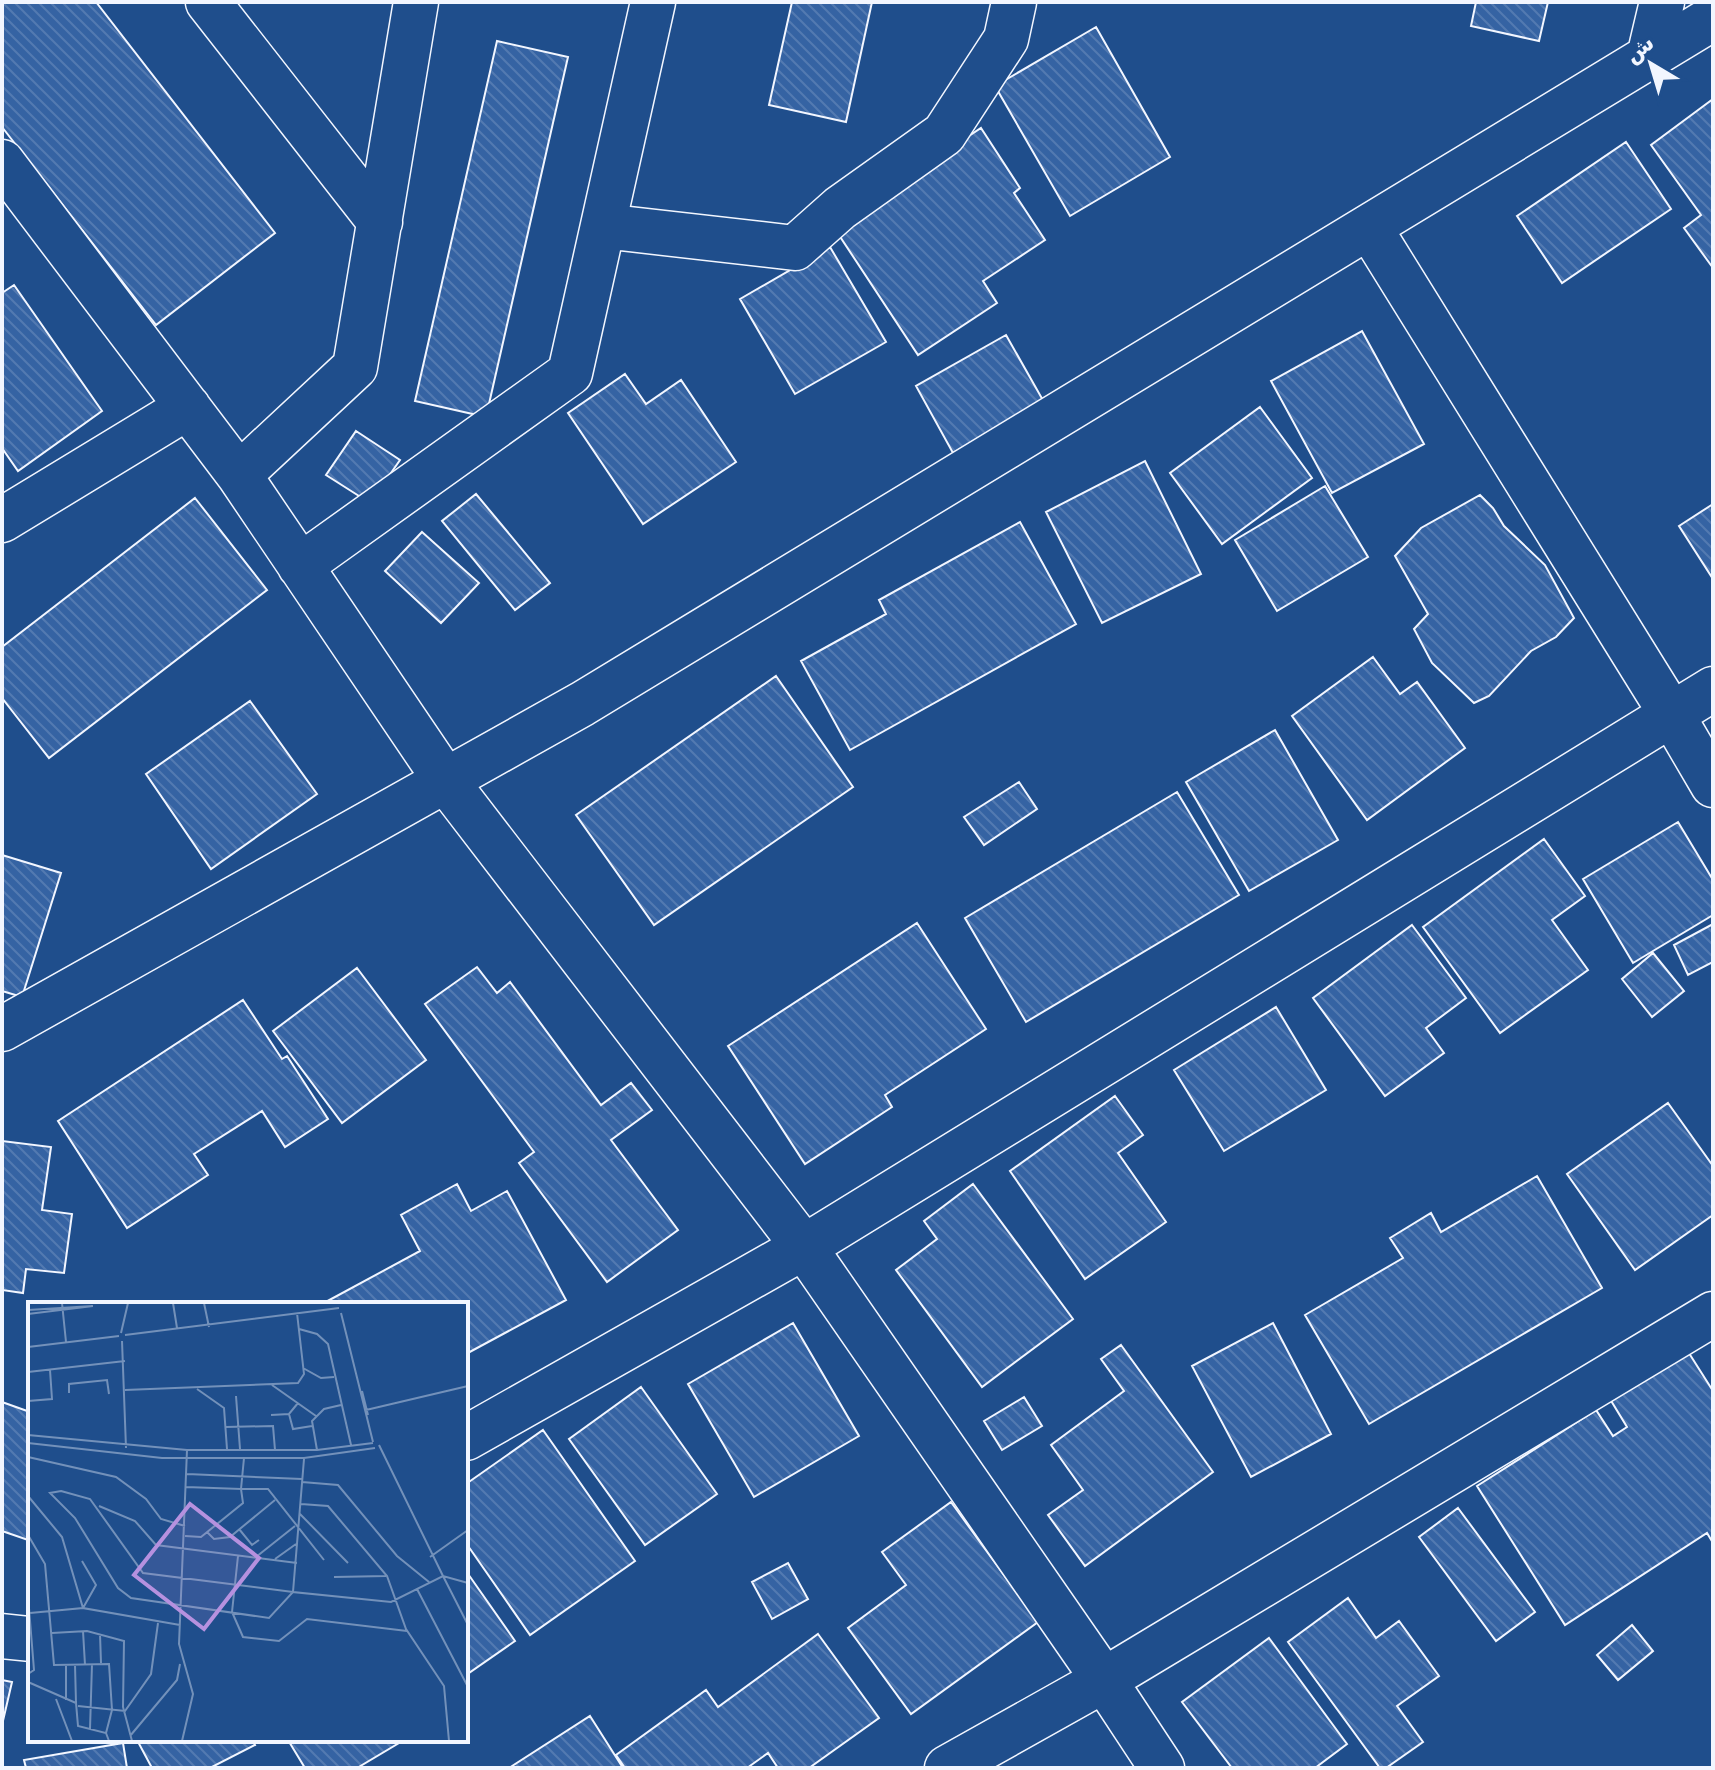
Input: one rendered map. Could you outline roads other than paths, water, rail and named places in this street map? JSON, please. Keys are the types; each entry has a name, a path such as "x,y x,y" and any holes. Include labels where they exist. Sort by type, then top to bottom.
{"street":[{"path":"208,2 380,222"},
{"path":"239,475 355,367 416,2"},
{"path":"300,566 570,373 653,2"},
{"path":"603,226 795,248 840,208 944,134 1006,39 1014,2"},
{"path":"1649,57 1662,2"},
{"path":"2,1029 582,704 1713,18"},
{"path":"2,162 239,475 446,781 804,1247 1162,1768"},
{"path":"1369,227 1713,785"},
{"path":"2,520 188,407"},
{"path":"468,1437 804,1247 1713,689"},
{"path":"947,1768 1104,1680 1713,1314"},
{"path":"2,1636 28,1639"}]}
